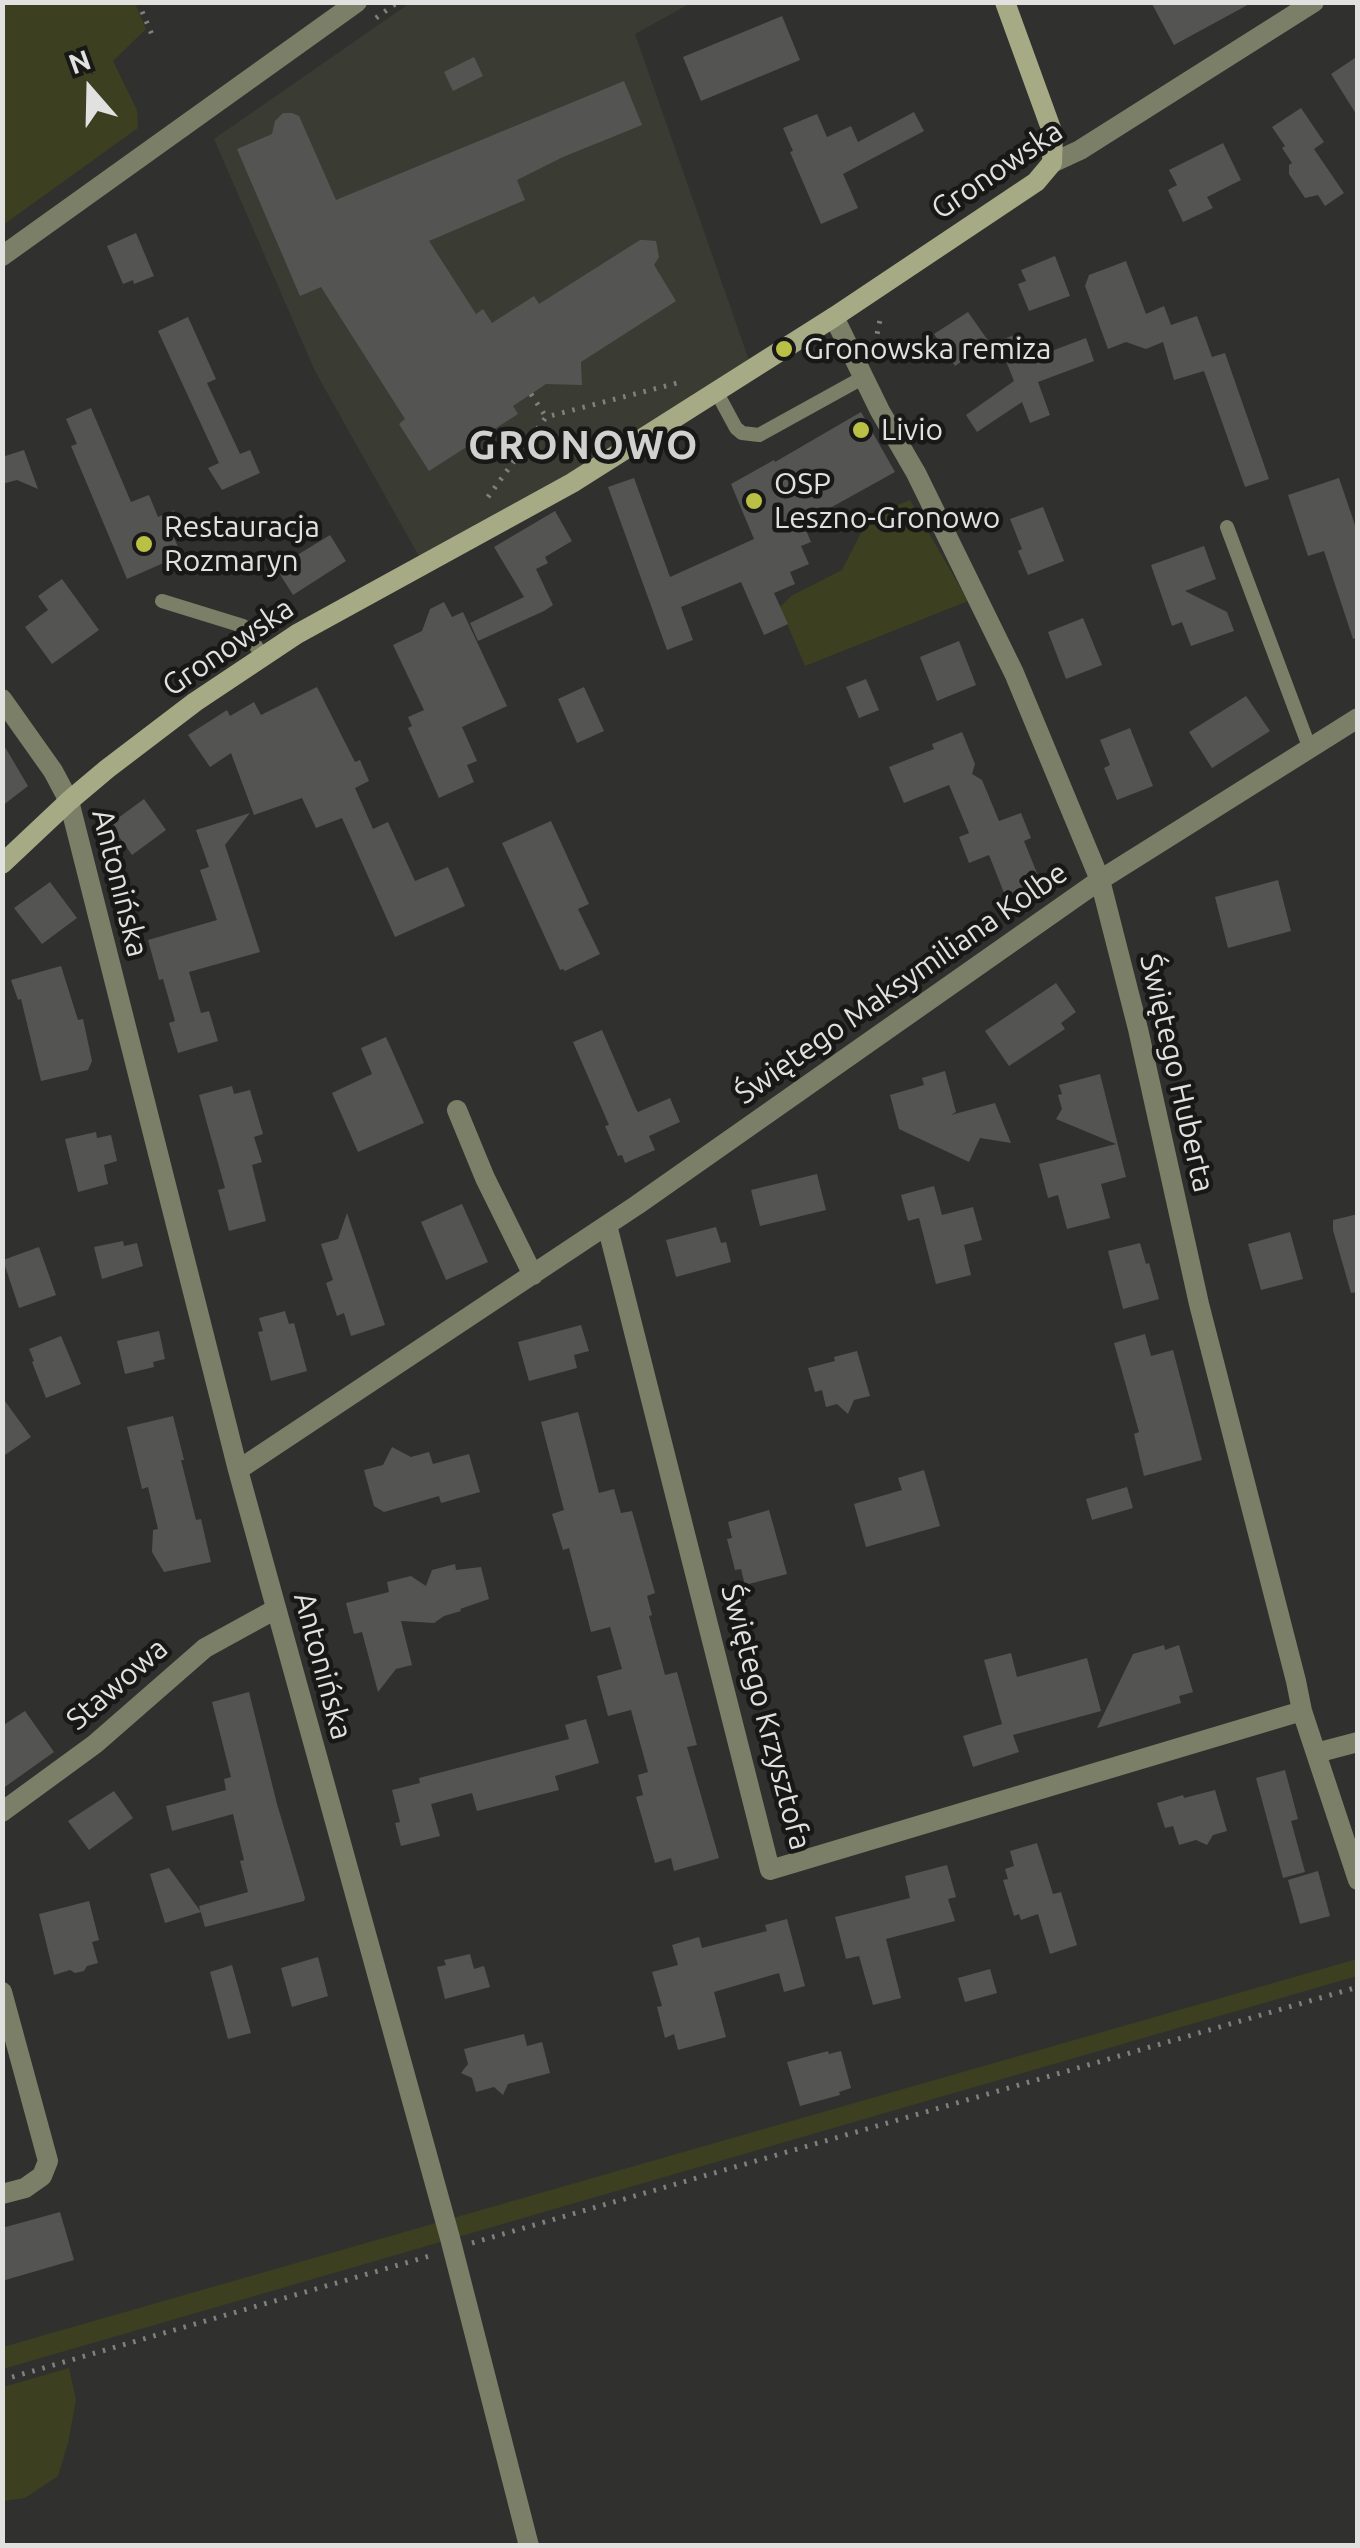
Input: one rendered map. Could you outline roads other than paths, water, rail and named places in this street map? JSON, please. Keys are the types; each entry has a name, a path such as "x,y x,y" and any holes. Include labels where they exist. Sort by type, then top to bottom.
{"street":[{"path":"2,256 357,2"},
{"path":"1005,2 1053,134 1052,163"},
{"name":"Gronowska","path":"2,864 68,801 195,702 297,634 572,483 834,317 1036,182 1052,163 1080,150 1314,2"},
{"name":"Świętego Huberta","path":"834,317 1014,674 1100,880 1138,1029 1199,1304 1302,1711 1358,1880"},
{"name":"Antonińska","path":"2,700 54,771 68,801 238,1470 453,2249 529,2546"},
{"name":"Świętego Maksymiliana Kolbe","path":"238,1470 607,1224 1100,880 1358,718"},
{"path":"457,1110 532,1274"},
{"name":"Świętego Krzysztofa","path":"607,1224 770,1870 1302,1711"},
{"name":"Stawowa","path":"2,1812 95,1744 204,1648 276,1609"},
{"path":"1316,1752 1358,1742"},
{"path":"2,1992 48,2161 42,2176 25,2188 2,2194"}],"lane":[{"path":"716,392 736,428 742,433 759,435 864,376"},
{"path":"1228,527 1310,748"},
{"path":"162,600 243,626 263,658"}],"place":[{"name":"Gronowska remiza","path":"784,349"},
{"name":"Livio","path":"861,430"},
{"name":"OSP Leszno-Gronowo","path":"754,501"},
{"name":"Restauracja Rozmaryn","path":"144,544"}],"district":[{"name":"GRONOWO","path":"584,446"}]}
